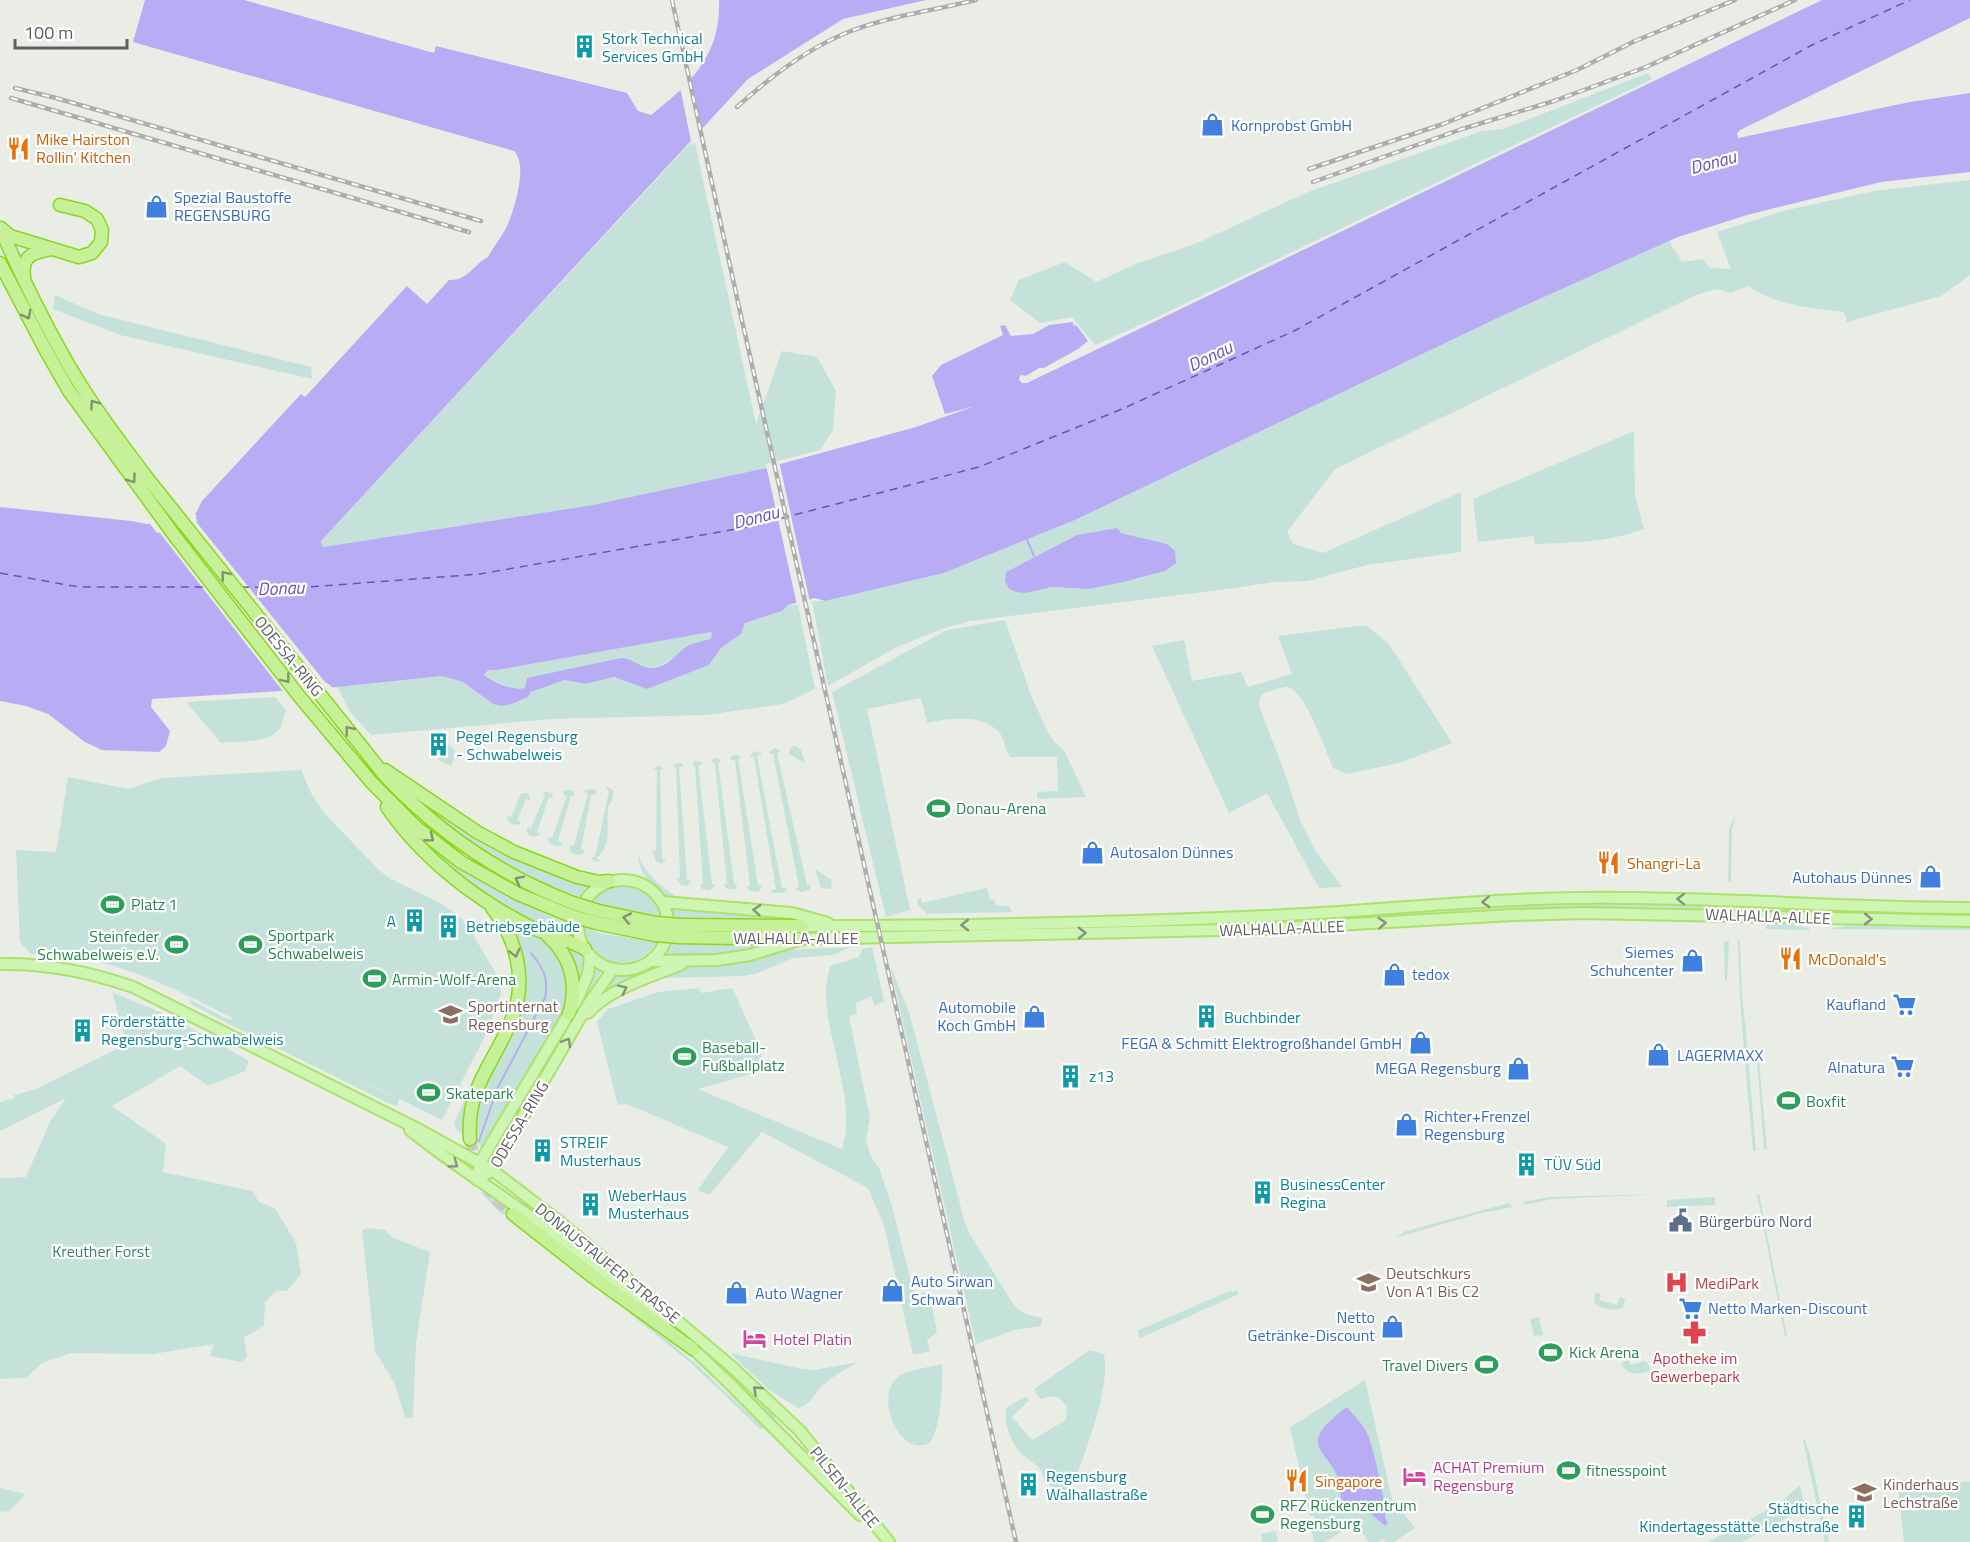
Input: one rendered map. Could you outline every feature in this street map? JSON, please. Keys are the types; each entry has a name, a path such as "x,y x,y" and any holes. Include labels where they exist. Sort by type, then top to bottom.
{"highway":[{"path":"0,228 10,236 73,256 84,256 97,248 102,236 100,224 93,215 60,205"},
{"name":"ODESSA-RING","path":"0,228 81,385 138,465 376,764 423,814 473,852 571,909"},
{"path":"22,273 24,263 32,254 52,249"},
{"name":"ODESSA-RING","path":"0,263 69,391 177,540 372,783 416,827 461,862 518,894 597,917"},
{"path":"376,764 477,832 514,852 577,877 599,882 609,881"},
{"path":"372,783 393,815 418,845 456,879 488,903 518,920 548,935 576,944 587,952"},
{"path":"470,1139 469,1119 475,1091 513,1016 519,985 518,965 513,945 505,927 488,903"},
{"name":"WALHALLA-ALLEE","path":"597,917 656,929 680,931 802,933"},
{"path":"548,935 564,953 572,974 573,999 568,1014"},
{"path":"513,1214 593,1277 693,1349"}],"main road":[{"path":"632,880 644,884 663,902 668,914 668,933 660,951 651,961 626,970 613,969 604,966 587,952 578,927 579,915 590,894 609,881 632,880"},
{"name":"WALHALLA-ALLEE","path":"802,933 843,926 1023,925 1243,917 1577,898 1739,900 1970,908"},
{"path":"663,902 792,914 843,926"},
{"name":"WALHALLA-ALLEE","path":"802,933 1266,929 1572,913 1970,921"},
{"path":"651,961 717,960 750,955 802,933"},
{"name":"ODESSA-RING","path":"477,1180 480,1162 585,983 587,952"},
{"path":"578,1025 596,1004 688,961"},
{"name":"DONAUSTAUFER STRASSE","path":"0,964 72,970 111,979 133,987 480,1162 560,1222 688,1328 800,1431"},
{"name":"ODESSA-RING","path":"477,1180 492,1170 597,989 613,969"},
{"name":"DONAUSTAUFER STRASSE","path":"398,1120 431,1148 516,1206 635,1297 731,1385 787,1442"},
{"path":"731,1385 741,1375"},
{"name":"PILSEN-ALLEE","path":"800,1431 888,1542"},
{"name":"PILSEN-ALLEE","path":"787,1442 888,1542"}],"green space":[{"path":"1648,73 1652,79 1095,345 1072,317 1040,323 1010,300 1019,280 1065,262 1096,282 1138,263 1195,244 1308,192 1482,131 1503,129"},
{"path":"694,139 756,424 782,351 817,357 836,391 833,430 820,450 766,464 766,468 593,505 323,547 321,541"},
{"path":"1970,180 1970,275 1941,296 1847,322 1844,312 1782,302 1748,286 1731,293 1717,289 1696,295 1335,469 1287,532 1293,544 1323,553 1461,492 1461,552 1367,565 1308,581 1273,582 970,621 897,647 828,686 812,601 825,601 944,573 1075,520 1506,314 1669,241 1682,262 1703,259 1710,268 1731,269 1717,232 1783,211 1874,191","holes":["1121,533 1167,544 1119,583 1089,589 1052,587 1026,593 1006,572 1077,535"]},
{"path":"55,295 98,314 311,367 312,379 120,335 53,309"},
{"path":"1634,431 1635,494 1644,529 1618,537 1577,542 1535,544 1534,536 1478,542 1473,499"},
{"path":"788,605 798,605 815,689 783,704 707,715 551,719 371,735 351,713 337,687 442,676 463,682 493,704 512,704 528,697 531,692 564,680 586,684 614,677 647,689 709,665 721,648 741,634 744,623 782,611"},
{"path":"1005,620 1032,698 1049,734 1064,750 1086,797 1037,799 1037,792 1058,791 1057,757 1011,757 999,732 983,722 964,718 927,723 921,698 867,709 910,910 886,917 832,692 947,630"},
{"path":"1366,625 1389,644 1452,743 1399,763 1346,774 1333,768 1314,722 1294,690 1284,687 1262,695 1259,706 1300,820 1315,850 1342,887 1319,888 1267,793 1229,813 1152,646 1184,640 1192,681 1241,672 1248,687 1292,674 1278,636"},
{"path":"711,632 713,636 710,639 687,647 677,656 656,668 646,667 631,660 518,690 484,675 488,670"},
{"path":"275,697 286,710 280,728 269,737 244,742 221,743 186,702"},
{"path":"445,742 455,750 452,765 445,764 429,752 429,749 441,749"},
{"path":"793,746 801,750 805,763 789,754"},
{"path":"774,748 779,749 780,752 777,753 807,885 811,885 810,889 803,892 795,889 799,887 773,754 769,754"},
{"path":"753,751 761,753 757,756 782,888 787,888 784,893 772,893 771,890 776,889 754,757 750,757"},
{"path":"737,755 741,758 738,759 758,885 762,885 757,892 750,891 747,887 750,886 735,760 730,760 731,756"},
{"path":"717,758 722,761 718,762 734,884 738,885 734,889 727,889 723,884 727,884 715,763 711,763 712,759"},
{"path":"695,761 703,764 698,765 712,884 715,884 709,890 702,889 700,885 703,884 695,766 692,766"},
{"path":"681,763 683,766 679,767 687,880 691,881 687,886 681,885 676,878 680,878 676,767 673,766"},
{"path":"659,765 664,769 660,770 662,859 666,860 662,864 656,861 652,851 656,850 657,770 653,769"},
{"name":"Sportpark Schwabelweis","path":"301,770 311,793 324,813 380,871 391,879 442,904 459,916 471,931 499,979 501,994 485,1036 442,1120 399,1099 397,1106 388,1103 217,1018 191,1004 189,999 225,1018 235,1020 152,980 107,964 85,959 63,955 31,954 20,942 16,850 56,852 68,777 128,789 162,778","holes":["255,1029 390,1095 391,1096"]},
{"path":"607,787 613,790 608,808 608,835 605,847 596,859 602,860 595,862 591,857 595,857 609,791"},
{"path":"594,789 596,795 591,795 581,848 584,851 583,854 571,853 569,847 574,845 588,794 584,792"},
{"path":"404,790 468,833 507,855 593,889 584,898 528,879 472,847"},
{"path":"570,790 575,796 571,796 558,841 563,843 555,846 549,843 548,838 552,838 567,796 563,794 564,791"},
{"path":"552,793 553,798 549,797 537,832 541,834 534,837 529,835 527,827 531,828 545,795 541,794"},
{"path":"521,794 529,794 530,800 526,799 517,820 521,822 520,824 513,825 506,819 508,816 511,817"},
{"path":"1736,813 1732,830 1731,882 1728,882 1729,828"},
{"path":"397,815 479,878 523,904 572,924 575,941 507,911 437,858"},
{"path":"638,856 646,870 657,882 683,901 668,899 648,880 639,864"},
{"path":"815,869 832,880 831,889 821,888"},
{"path":"621,886 635,888 646,894 655,903 662,916 643,913 642,915 608,908 609,906 592,901 603,891"},
{"path":"986,888 989,899 995,900 995,905 1009,906 1012,912 927,914 917,901 921,897 922,903"},
{"path":"1834,899 1970,901 1970,904 1850,902"},
{"path":"1636,904 1719,906 1719,909 1648,907 1322,924 1039,929 1299,920 1532,906"},
{"path":"671,906 800,920 807,923 689,920 674,918"},
{"path":"1970,913 1970,918 1882,915"},
{"path":"499,914 547,941 568,971 567,1003 553,1031 482,1147 475,1142 478,1097 522,997"},
{"path":"1780,923 1809,928 1809,930 1766,929 1766,925"},
{"path":"581,926 600,933 657,942 646,955 637,960 607,964 592,955 583,938"},
{"path":"1846,926 1970,927 1970,930 1828,929"},
{"path":"1724,941 1729,942 1727,980 1725,980"},
{"path":"1738,941 1740,941 1742,997 1756,1151 1753,1151 1744,1046"},
{"path":"559,943 578,952 585,962 576,994"},
{"path":"670,944 769,945 719,955 662,957"},
{"path":"851,947 833,955 793,958 758,973 744,976 657,978 680,968 735,963 784,950"},
{"path":"872,947 884,1001 874,1006 872,996 856,1003 857,1013 849,1017 870,1118 866,1139 870,1155 879,1168 892,1206 914,1293 929,1292 937,1332 927,1340 930,1351 913,1355 884,1225 868,1188 762,1132 709,1195 698,1190 728,1147 627,1104 618,1105 597,1022 608,1009 658,992 699,988 701,993 732,988 757,1042 766,1070 698,1089 842,1149 846,1131 846,1113 828,1016 827,982 830,966 859,957 862,949"},
{"path":"679,963 596,999 613,977 640,972 655,965"},
{"path":"594,966 602,970 497,1155 494,1153 580,1000"},
{"path":"890,966 909,1012 965,1223 1015,1307 1025,1314 1042,1318 1041,1326 1014,1330 976,1344"},
{"name":"Kreuther Forst","path":"112,992 172,1017 249,1061 245,1071 208,1086 180,1066 112,1106 166,1144 163,1172 252,1191 259,1202 275,1208 296,1243 301,1274 287,1291 276,1291 265,1302 264,1326 244,1337 247,1357 242,1362 210,1356 214,1344 153,1354 71,1353 42,1363 26,1378 0,1379 0,1178 26,1177 50,1122 66,1098 0,1131 0,1102 15,1098 14,1095 36,1089 127,1044"},
{"path":"1757,1061 1759,1061 1767,1149 1764,1149"},
{"path":"470,1088 465,1111 465,1135 457,1130 454,1123"},
{"path":"480,1192 489,1193 516,1213 502,1215"},
{"path":"1664,1194 1553,1199 1525,1205 1523,1202 1549,1197"},
{"path":"1757,1194 1759,1194 1787,1336 1785,1337"},
{"path":"1715,1197 1715,1205 1667,1207 1667,1200"},
{"path":"1509,1203 1513,1207 1481,1213 1395,1238 1406,1231"},
{"path":"367,1228 385,1230 393,1238 430,1252 416,1343 413,1418 405,1418 395,1384 375,1351 362,1230"},
{"path":"1232,1290 1233,1292 1237,1290 1239,1294 1140,1338 1137,1331"},
{"path":"1595,1292 1601,1294 1599,1300 1617,1305 1620,1297 1625,1299 1623,1308 1608,1309 1594,1303"},
{"path":"631,1311 694,1362 764,1428 760,1429 692,1364 629,1313"},
{"path":"1539,1317 1543,1335 1534,1336 1530,1319"},
{"path":"1090,1350 1104,1354 1103,1387 1094,1425 1070,1494 1054,1489 1044,1480 1039,1468 1015,1446 1009,1433 1006,1413 1007,1407 1026,1397 1029,1400 1012,1417 1032,1440 1066,1420 1067,1407 1061,1400 1052,1397 1040,1399 1034,1389"},
{"path":"730,1353 814,1370 859,1362 828,1381 808,1403 798,1408 769,1390"},
{"path":"1629,1360 1630,1365 1645,1361 1650,1371 1637,1373 1626,1371 1621,1363"},
{"path":"942,1364 936,1430 928,1444 917,1445 907,1441 898,1432 892,1420 889,1394 893,1383 901,1375"},
{"path":"1365,1380 1392,1499 1415,1528 1394,1542 1386,1542 1383,1539 1379,1542 1369,1542 1355,1523 1325,1542 1314,1542 1310,1523 1316,1522 1314,1516 1310,1516 1290,1427"},
{"path":"741,1382 777,1416 773,1419 738,1386"},
{"path":"1803,1440 1805,1440 1810,1455 1829,1542 1825,1542"},
{"path":"1897,1480 1970,1482 1970,1542 1904,1542"},
{"path":"1800,1485 1805,1508 1742,1542 1708,1542 1780,1503"},
{"path":"0,1488 25,1494 10,1511 0,1512"},
{"path":"1276,1531 1278,1542 1262,1542 1261,1534"}],"water":[{"name":"Donau","path":"145,0 244,0 434,53 436,46 627,93 638,111 651,115 679,91 701,66 715,37 719,0 926,0 843,19 748,79 321,541 323,547 593,505 766,468 916,427 975,406 945,414 932,376 941,365 1003,335 1000,326 1005,325 1011,336 1033,334 1049,325 1073,322 1073,325 1077,326 1088,341 1044,368 1039,368 1026,376 1020,375 1019,380 1027,383 1822,0 1970,0 1970,18 1740,130 1737,133 1738,138 1910,102 1970,93 1970,172 1881,182 1747,215 1678,237 1506,314 1075,520 944,573 825,601 815,598 788,605 782,611 745,623 741,634 721,648 709,665 647,689 614,677 586,684 564,680 531,692 528,697 512,704 501,706 493,704 463,682 442,676 328,688 152,699 151,707 170,731 166,746 159,752 102,750 85,742 48,714 26,706 0,701 0,507 147,524 196,513 202,501 301,394 305,397 407,286 427,304 449,280 461,278 488,257 508,224 517,197 520,176 518,157 514,151 133,42","holes":["711,632 710,639 686,647 667,663 654,668 621,658 527,678 525,688 520,689 504,686 484,675 488,670"]},
{"path":"1117,528 1121,533 1167,544 1175,551 1176,563 1165,571 1089,589 1052,587 1026,593 1009,589 1005,581 1006,572 1077,535"},
{"path":"1347,1407 1363,1426 1370,1440 1388,1523 1385,1526 1362,1507 1345,1504 1340,1495 1338,1478 1318,1445 1318,1438 1322,1431"}],"pier":[{"path":"690,75 703,133 692,146 680,87"},
{"path":"779,461 810,602 797,605 766,465"},
{"path":"193,511 197,523 325,682 334,690 285,694 160,533 156,532 148,521"}],"waterway":[{"path":"1027,540 1034,556"},
{"path":"479,1141 497,1089 545,998 544,974 531,953"}],"ferry route":[{"path":"241,587 296,588 480,574 748,527 979,467 1122,409 1294,331 1812,45 1910,0"},
{"path":"0,573 79,587 209,587"}],"tunnel":[{"path":"470,1139 476,1167"},
{"path":"486,1185 498,1201 513,1214"}],"railway":[{"path":"672,0 1016,1542"},
{"path":"737,107 805,54 835,38 882,21 976,0"},
{"path":"1309,169 1443,124 1577,70 1635,41 1735,0"},
{"path":"1313,182 1462,129 1554,101 1646,67 1795,0"},
{"path":"15,88 481,221"},
{"path":"11,98 469,232"}],"place":[{"name":"Stork Technical Services GmbH","path":"584,47"},
{"name":"Kornprobst GmbH","path":"1213,125"},
{"name":"Mike Hairston Rollin' Kitchen","path":"18,148"},
{"name":"Spezial Baustoffe REGENSBURG","path":"156,206"},
{"name":"Pegel Regensburg - Schwabelweis","path":"438,745"},
{"name":"Donau-Arena","path":"938,808"},
{"name":"Autosalon Dünnes","path":"1092,852"},
{"name":"Shangri-La","path":"1609,863"},
{"name":"Autohaus Dünnes","path":"1930,877"},
{"name":"Platz 1","path":"113,904"},
{"name":"A","path":"414,921"},
{"name":"Betriebsgebäude","path":"448,926"},
{"name":"Sportpark Schwabelweis","path":"250,944"},
{"name":"Steinfeder Schwabelweis e.V.","path":"177,945"},
{"name":"McDonald's","path":"1790,959"},
{"name":"Siemes Schuhcenter","path":"1692,961"},
{"name":"tedox","path":"1394,974"},
{"name":"Armin-Wolf-Arena","path":"374,979"},
{"name":"Kaufland","path":"1904,1004"},
{"name":"Sportinternat Regensburg","path":"450,1015"},
{"name":"Automobile Koch GmbH","path":"1034,1016"},
{"name":"Buchbinder","path":"1206,1017"},
{"name":"Förderstätte Regensburg-Schwabelweis","path":"83,1030"},
{"name":"FEGA & Schmitt Elektrogroßhandel GmbH","path":"1420,1043"},
{"name":"LAGERMAXX","path":"1659,1055"},
{"name":"Baseball- Fußballplatz","path":"684,1056"},
{"name":"Alnatura","path":"1903,1067"},
{"name":"MEGA Regensburg","path":"1519,1068"},
{"name":"z13","path":"1071,1076"},
{"name":"Skatepark","path":"428,1093"},
{"name":"Boxfit","path":"1788,1101"},
{"name":"Richter+Frenzel Regensburg","path":"1406,1125"},
{"name":"STREIF Musterhaus","path":"542,1151"},
{"name":"TÜV Süd","path":"1526,1164"},
{"name":"BusinessCenter Regina","path":"1262,1193"},
{"name":"WeberHaus Musterhaus","path":"590,1204"},
{"name":"Bürgerbüro Nord","path":"1681,1221"},
{"name":"Deutschkurs Von A1 Bis C2","path":"1368,1282"},
{"name":"MediPark","path":"1677,1283"},
{"name":"Auto Sirwan Schwan","path":"893,1290"},
{"name":"Auto Wagner","path":"737,1293"},
{"name":"Netto Marken-Discount","path":"1690,1308"},
{"name":"Netto Getränke-Discount","path":"1393,1326"},
{"name":"Apotheke im Gewerbepark","path":"1695,1333"},
{"name":"Hotel Platin","path":"755,1339"},
{"name":"Kick Arena","path":"1551,1352"},
{"name":"Travel Divers","path":"1486,1365"},
{"name":"fitnesspoint","path":"1568,1470"},
{"name":"ACHAT Premium Regensburg","path":"1415,1476"},
{"name":"Singapore","path":"1297,1481"},
{"name":"Regensburg Walhallastraße","path":"1028,1485"},
{"name":"Kinderhaus Lechstraße","path":"1865,1493"},
{"name":"RFZ Rückenzentrum Regensburg","path":"1262,1514"},
{"name":"Städtische Kindertagesstätte Lechstraße","path":"1857,1517"}]}
